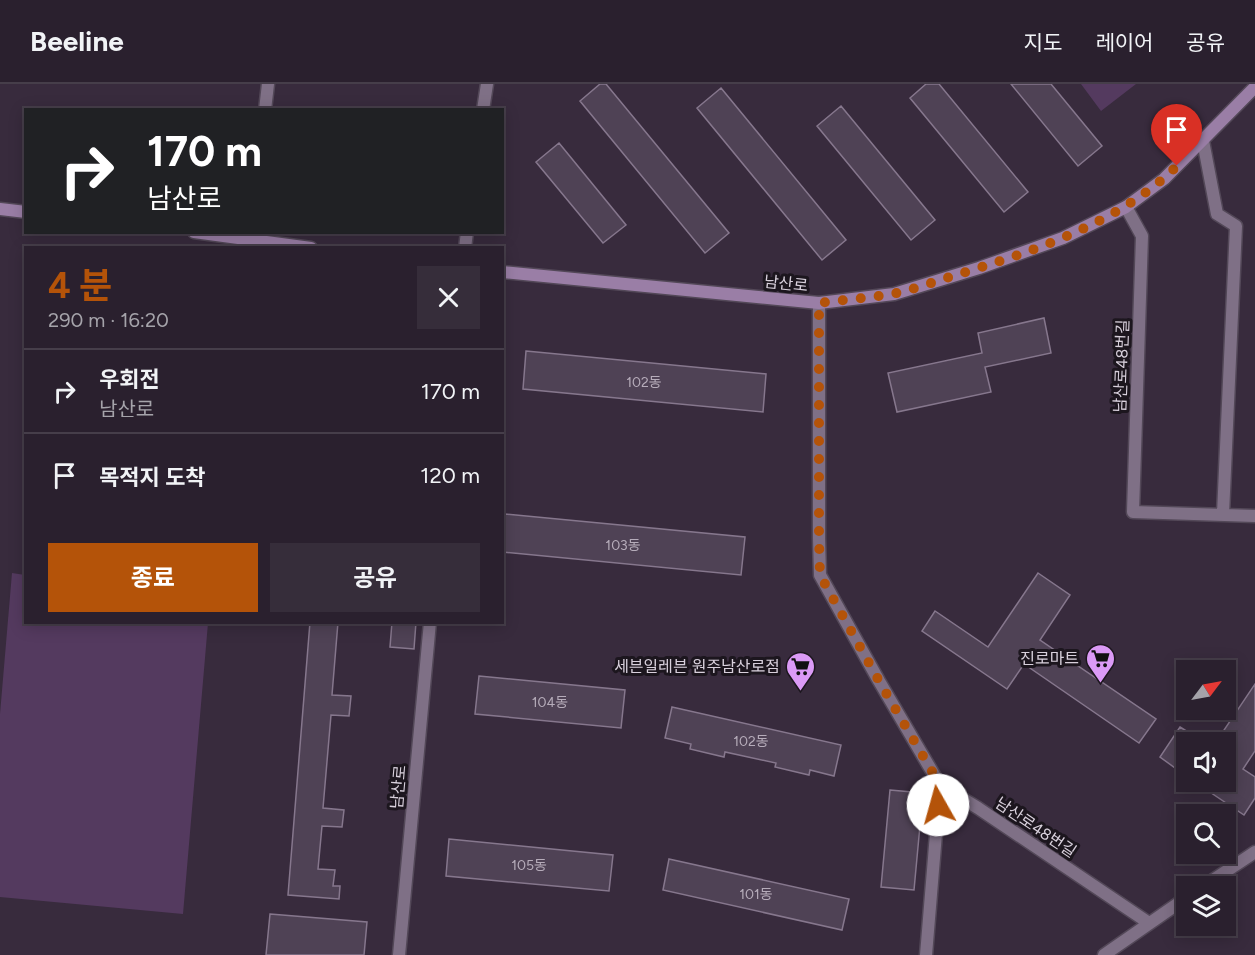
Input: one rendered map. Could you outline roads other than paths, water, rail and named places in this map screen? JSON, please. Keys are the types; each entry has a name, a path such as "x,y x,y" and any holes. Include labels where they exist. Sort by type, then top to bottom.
{"street":[{"path":"265,108 267,84"},
{"path":"483,108 487,84"},
{"name":"남산로","path":"504,272 819,303 894,294 979,268 1063,238 1126,207 1164,178 1255,87"},
{"path":"1203,141 1217,214 1236,226 1223,514"},
{"name":"남산로48번길","path":"1126,207 1142,236 1133,512 1255,516"},
{"path":"0,209 24,212"},
{"path":"224,234 254,236 302,246"},
{"name":"남산로48번길","path":"819,303 820,575 940,785 1149,923"},
{"name":"남산로","path":"399,955 430,624"},
{"path":"926,955 940,785"},
{"path":"1219,876 1255,852"},
{"path":"1104,955 1176,905"}],"place":[{"name":"진로마트","path":"1100,684"},
{"name":"세븐일레븐 원주남산로점","path":"801,692"}]}
